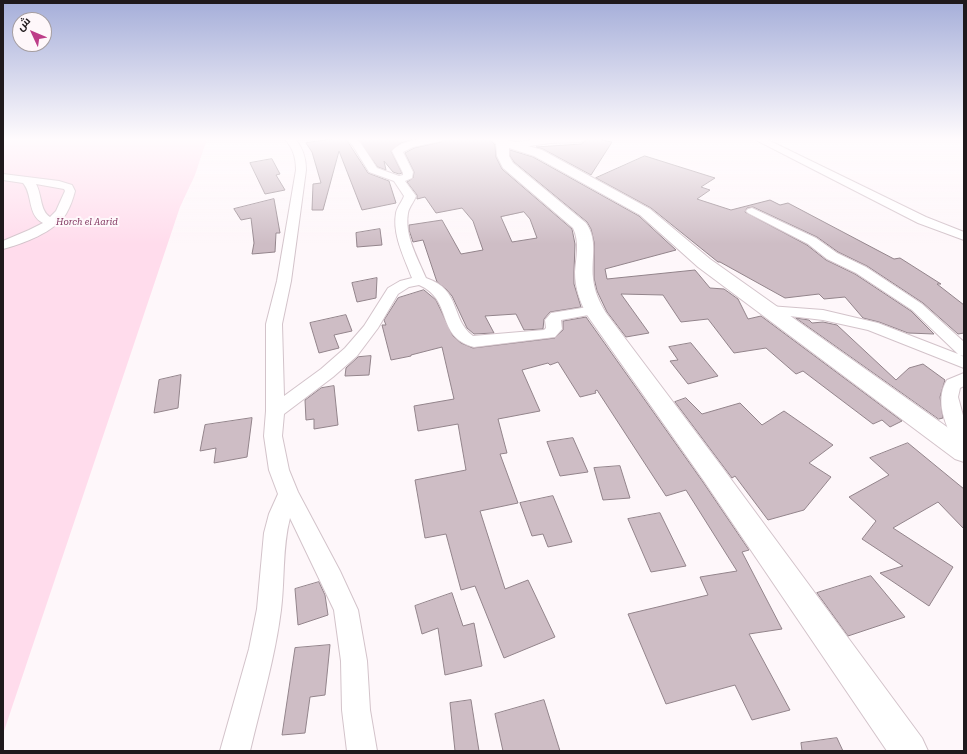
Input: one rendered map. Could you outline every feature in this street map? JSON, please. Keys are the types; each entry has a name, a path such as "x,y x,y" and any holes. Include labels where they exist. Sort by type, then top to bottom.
{"street":[{"path":"301,174 284,281 274,324 275,411 273,436 275,454 288,494 332,579 346,610 354,661 356,710 362,751"},
{"path":"385,174 398,179 404,178 408,176 408,174"},
{"path":"519,174 575,221 584,232 586,244 585,284 594,310 714,474 909,751"},
{"path":"577,174 640,209 704,263 964,452"},
{"path":"830,174 922,220 964,236"},
{"path":"3,176 59,184 70,189 63,208 52,222 39,230 3,244"},
{"path":"398,179 410,196 404,208 402,222 406,243 420,281"},
{"path":"26,180 34,187 38,211 41,218 52,222"},
{"path":"752,211 812,241 834,258 860,269 917,307 964,362"},
{"path":"275,411 351,352 370,328 391,293 401,286 420,281 438,290 446,300 450,312 463,338 474,342 549,334 554,329 553,320 556,316 594,310"},
{"path":"769,310 823,315 873,326 964,362"},
{"path":"964,362 949,394 950,404 964,442"},
{"path":"235,751 262,649 268,609 275,533 280,514 288,494"}],"green space":[{"name":"Horch el Aarid","path":"3,174 195,174 180,207 3,734"}],"building":[{"path":"255,174 279,174 276,175 285,190 265,194"},
{"path":"318,174 333,174 323,210 312,210 313,184 321,183"},
{"path":"348,174 371,174 389,181 396,203 362,210"},
{"path":"414,174 508,174 572,229 575,244 574,284 581,307 550,312 544,319 543,329 524,330 516,314 485,316 494,333 474,334 467,328 452,296 437,282 423,240 413,242 409,230 409,225 442,220 461,254 483,250 473,221 462,208 436,213 425,197 417,199 417,195 407,182 413,178","holes":["524,212 530,219 537,238 512,242 501,217"]},
{"path":"529,174 564,174 639,216 676,250 605,269 607,279 695,270 710,288 724,289 738,299 748,319 761,316 902,421 890,427 882,420 873,424 803,371 796,374 766,348 734,353 708,319 681,322 663,295 621,294 649,333 626,337 607,312 597,291 594,278 594,242 591,229 587,222"},
{"path":"604,174 703,174 715,178 701,187 710,190 697,199 731,210 770,200 780,205 788,203 894,259 900,258 941,284 937,284 964,305 964,333 958,334 923,303 867,266 838,252 817,237 753,207 747,208 745,212 807,245 826,260 855,274 911,311 934,334 908,333 879,322 863,318 845,297 824,299 819,294 785,298 718,262 651,208 596,178"},
{"path":"274,199 280,233 276,233 275,252 252,254 254,243 251,218 241,220 234,209"},
{"path":"380,229 382,245 357,247 356,233"},
{"path":"377,278 376,298 357,302 352,283"},
{"path":"424,290 436,300 453,336 461,343 473,348 555,338 563,330 563,321 586,317 703,482 749,550 742,552 782,629 749,634 790,710 752,720 735,685 666,704 628,614 708,595 700,577 737,571 686,490 666,496 597,390 595,391 596,393 580,397 558,362 522,370 540,411 498,419 507,453 500,454 518,503 480,511 505,589 528,580 555,637 504,658 475,586 461,590 446,534 425,538 415,480 466,470 458,424 418,431 414,406 454,399 442,347 391,360 382,325 386,325 384,320 398,298"},
{"path":"346,315 352,331 334,335 339,348 319,353 310,323"},
{"path":"796,318 809,320 812,323 823,322 837,325 896,380 909,368 923,364 945,380 940,397 943,418 939,419"},
{"path":"691,343 718,376 688,384 670,361 678,360 669,347"},
{"path":"371,356 369,375 345,376 346,368 358,357"},
{"path":"181,375 178,408 154,413 159,380"},
{"path":"334,386 338,425 314,429 314,419 306,420 305,400 321,388"},
{"path":"686,398 702,414 740,403 762,425 784,411 833,445 809,463 831,477 804,510 768,520 735,476 732,478 675,402"},
{"path":"252,418 247,457 214,463 216,448 200,451 205,425"},
{"path":"573,438 588,472 560,476 547,442"},
{"path":"908,443 964,489 964,529 938,502 893,528 953,567 929,606 880,573 903,566 862,539 876,521 849,497 889,475 870,458"},
{"path":"620,466 630,498 603,500 594,468"},
{"path":"553,496 572,542 548,547 543,534 532,536 520,503"},
{"path":"660,513 686,566 651,572 628,519"},
{"path":"871,576 905,617 848,636 817,593"},
{"path":"319,582 325,595 328,615 298,625 295,589"},
{"path":"452,593 463,626 474,623 482,666 445,675 438,628 422,634 415,606"},
{"path":"330,645 325,695 310,697 305,733 282,735 295,648"},
{"path":"471,700 479,751 455,751 450,703"},
{"path":"544,700 560,751 503,751 495,714"},
{"path":"837,738 843,751 802,751 801,743"}]}
